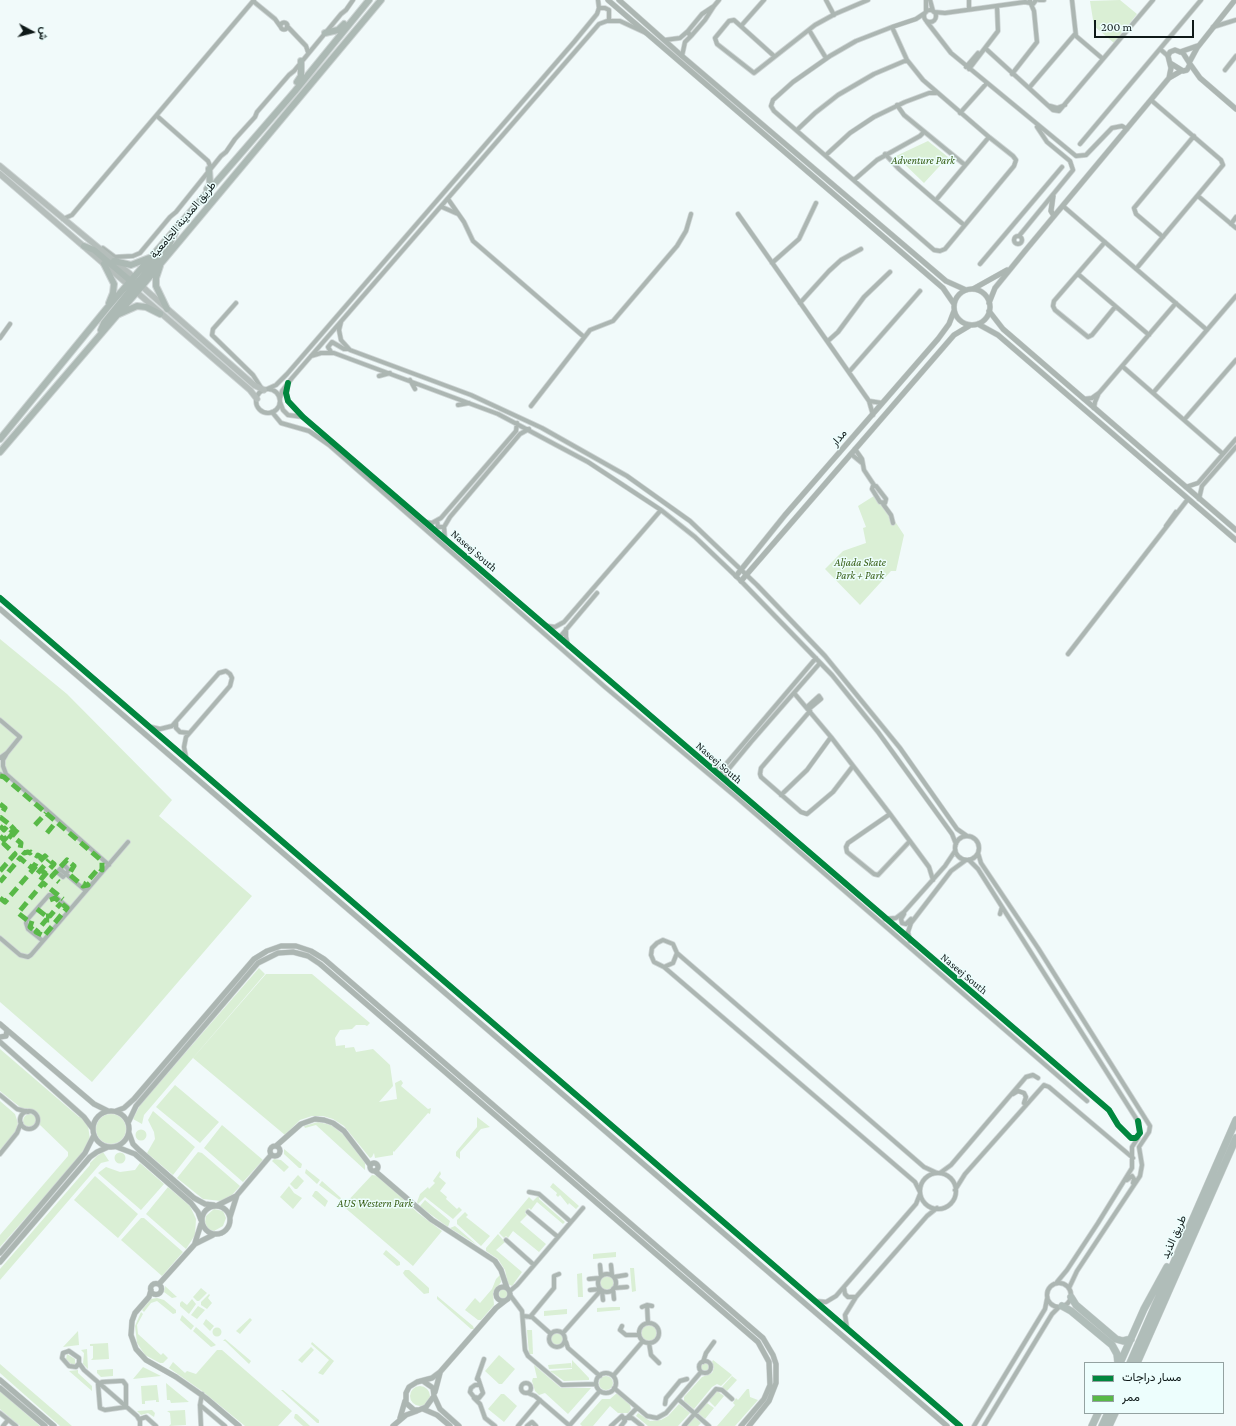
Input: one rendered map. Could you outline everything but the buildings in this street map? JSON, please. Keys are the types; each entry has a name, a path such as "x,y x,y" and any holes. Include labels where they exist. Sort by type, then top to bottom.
{"highway":[{"name":"طريق الذيد","path":"1130,1362 1236,1120"},
{"name":"طريق الذيد","path":"1137,1362 1236,1138"},
{"path":"1120,1362 1182,1236 1189,1230"},
{"path":"1071,1296 1076,1305 1116,1339 1123,1341 1131,1339"},
{"path":"1060,1307 1071,1311 1112,1345 1117,1354 1119,1362"},
{"path":"1092,1426 1098,1414"},
{"path":"1102,1426 1108,1414"},
{"path":"1109,1426 1114,1414"}],"main road":[{"name":"طريق المدينة الجامعية","path":"0,452 116,316 150,258 295,91 369,0"},
{"name":"طريق المدينة الجامعية","path":"0,439 107,308 162,262 381,0"},
{"path":"325,33 338,30 346,22 353,20"},
{"path":"295,91 301,76 301,61"},
{"path":"0,166 114,261 160,314 250,390 257,399"},
{"path":"204,197 210,184 210,168"},
{"path":"0,174 104,264 167,309 254,385 264,389"},
{"path":"100,333 104,323 170,243 178,227"},
{"path":"84,246 94,250 135,285"},
{"path":"114,261 131,265 150,258"},
{"path":"162,262 156,278 156,286 158,293 167,309"},
{"path":"104,264 112,278 114,287 107,308"},
{"path":"116,316 137,306 146,307 160,314"}],"street":[{"path":"62,219 72,215 254,0 304,44 308,52"},
{"path":"95,245 100,246 115,257 138,255 170,216 175,213 210,168 226,152 235,139 288,76 294,71 308,52 346,10 352,0"},
{"path":"598,0 599,8 597,14 574,42 283,379 276,385 264,389 259,394 257,399 258,406 261,410 272,412 276,409 282,391 288,383 599,24 610,20 624,22 638,31 648,34"},
{"path":"608,0 943,288 954,304"},
{"path":"619,0 682,56 946,281 966,290"},
{"path":"682,56 684,44 704,22 718,0"},
{"path":"740,25 764,0"},
{"path":"826,0 834,15"},
{"path":"774,56 740,25 732,20 719,34 717,41 720,46 754,73 808,30 834,15 868,0"},
{"path":"926,0 924,17 935,30 947,49 985,83 1071,153 1076,156 1083,156 1110,130 1122,126 1127,129"},
{"path":"930,0 935,19 935,30"},
{"path":"968,0 970,9"},
{"path":"985,48 1012,74 1050,106 1059,108 1065,105 1153,0"},
{"path":"1080,144 1201,0"},
{"path":"1025,251 1004,273 973,289 966,290 959,294 954,304 954,311 959,321 970,326 978,324 986,319 989,311 989,303 995,288 1169,78 1187,70 1200,45 1235,0"},
{"path":"892,27 907,60 929,86 1016,160 1011,169 946,247 939,252 778,114 774,105 778,96 798,78 826,58 856,41 892,27 914,20 925,12 933,11 945,13 1035,1 1034,10 1037,44 1012,74"},
{"path":"1071,1 1075,34 1103,59"},
{"path":"665,40 680,38 688,31 699,17 714,6"},
{"path":"968,68 998,31 997,6"},
{"path":"599,8 609,10 610,20"},
{"path":"914,20 927,22 945,13"},
{"path":"699,17 704,22"},
{"path":"1213,27 1236,20"},
{"path":"808,30 826,58"},
{"path":"688,31 689,34 692,35"},
{"path":"1029,88 1075,34"},
{"path":"304,44 314,45"},
{"path":"1164,44 1173,51 1180,52 1200,45"},
{"path":"1160,49 1168,56 1170,63 1169,78"},
{"path":"1168,56 1173,51"},
{"path":"1180,52 1190,62 1200,78 1236,109"},
{"path":"1225,70 1236,56"},
{"path":"797,130 838,94 874,74 907,60"},
{"path":"1170,63 1182,71 1200,78"},
{"path":"960,113 985,83"},
{"path":"926,94 929,86"},
{"path":"826,155 855,129 874,117 897,105 926,94 937,93"},
{"path":"1136,269 1222,168 1223,164 1194,136 1151,100"},
{"path":"897,105 904,115 965,165"},
{"path":"157,116 207,159 217,161"},
{"path":"1020,242 1015,243 1016,237 1053,196 1072,170 1072,163 1049,144 1036,125"},
{"path":"854,180 885,154 920,136 924,132"},
{"path":"1163,237 1136,214 1134,208 1194,136"},
{"path":"936,200 989,138"},
{"path":"1049,144 1054,139"},
{"path":"1066,158 1071,153"},
{"path":"885,154 964,225"},
{"path":"207,159 210,168"},
{"path":"980,264 1062,166"},
{"path":"1053,196 1051,211 1054,216"},
{"path":"1198,196 1236,228"},
{"path":"448,198 461,217 473,242 584,337"},
{"path":"772,263 800,239 816,204"},
{"path":"1063,206 1207,330"},
{"path":"442,207 461,217"},
{"path":"531,406 584,337 593,328 607,324 614,319 677,246 686,231 691,214"},
{"path":"738,214 869,401 873,414"},
{"path":"72,215 72,226"},
{"path":"1231,224 1236,217"},
{"path":"1010,229 1025,251"},
{"path":"1005,234 1016,237"},
{"path":"1105,242 1053,303 1055,310 1088,336 1092,335 1115,307"},
{"path":"800,303 829,270 841,260 861,248"},
{"path":"828,341 838,332 864,297 890,272"},
{"path":"1078,274 1149,335"},
{"path":"973,289 983,294 989,303"},
{"path":"849,372 920,291"},
{"path":"358,293 363,298"},
{"path":"1152,393 1236,296"},
{"path":"236,303 213,329 212,335 253,375 264,389 274,391 280,400 283,410 288,415 303,417"},
{"path":"1084,399 1093,398 1099,392 1176,303"},
{"name":"مدار","path":"736,576 785,516 947,327 954,311"},
{"path":"989,311 1003,330 1236,530"},
{"path":"341,322 340,337 348,349"},
{"path":"0,338 10,324"},
{"path":"978,324 998,335 1236,540"},
{"name":"مدار","path":"741,581 954,335 970,326"},
{"path":"331,352 328,347 332,342 344,349 348,349 483,400 577,447 627,476 666,503 700,531 741,570 828,660 900,748 958,831 972,837 977,841 979,847 978,853 983,866 1038,948 1148,1121 1150,1128 1138,1150 1141,1172 1077,1271 1069,1288"},
{"path":"311,356 321,352 331,352 471,403 518,423 604,471 661,510 695,537 736,576 816,658 878,732 950,830 956,844"},
{"path":"1184,420 1236,360"},
{"path":"1122,366 1223,454"},
{"path":"379,376 390,373"},
{"path":"410,380 415,389"},
{"name":"Naseej South","path":"288,383 286,393 288,401 303,417 545,626 560,636 568,646 708,765 910,941 1109,1110 1118,1126 1131,1138 1137,1137 1140,1132 1138,1121"},
{"path":"1094,408 1099,392"},
{"path":"869,401 882,403"},
{"path":"458,405 471,403"},
{"path":"272,412 281,422 309,431 329,445 605,687 651,724 1087,1101"},
{"path":"425,522 431,523 437,521 472,483 492,456 518,429 518,423"},
{"path":"518,429 522,432"},
{"path":"446,541 444,527 450,517 522,432 528,429"},
{"path":"1186,488 1198,483 1236,439"},
{"path":"1199,499 1202,486 1236,448"},
{"path":"855,449 862,459 862,463 874,485 886,499 886,502 883,504"},
{"path":"851,454 862,463"},
{"path":"472,476 472,483"},
{"path":"874,485 872,489 891,516 893,523"},
{"path":"1068,654 1188,499"},
{"path":"545,626 558,626 564,622 661,510"},
{"path":"437,521 438,527 444,527"},
{"path":"560,636 597,593"},
{"path":"0,598 960,1426"},
{"path":"0,609 946,1426"},
{"path":"558,626 560,636"},
{"path":"566,629 568,646"},
{"path":"816,658 725,765 722,772 724,773 727,771 820,663"},
{"path":"149,726 156,729 164,729 176,722 219,673 226,671 230,674 232,683 189,734 184,747 188,760"},
{"path":"794,693 831,737 890,814 929,867 933,880"},
{"path":"808,709 760,770 761,777 801,812 808,813 835,791 853,766"},
{"path":"0,720 20,737 3,760 4,771 9,778"},
{"path":"176,722 176,728 180,732 189,734"},
{"path":"781,795 808,770 831,737"},
{"path":"0,758 7,753"},
{"path":"0,761 3,766"},
{"path":"708,765 719,767 725,765"},
{"path":"3,766 0,773 9,778 109,865"},
{"path":"727,771 728,783"},
{"path":"890,814 848,843 847,851 872,873 878,875 910,841"},
{"path":"918,913 907,923 904,924 901,919 942,870 955,851 956,844 959,839 967,836"},
{"path":"0,938 17,953 24,957 30,955 128,842"},
{"path":"955,851 960,858 967,860 978,870 1134,1114 1142,1131 1133,1145 1132,1168 1067,1270 1057,1282 1048,1289 1045,1309 974,1426"},
{"path":"910,941 908,934 909,927 918,913 951,871 978,853"},
{"path":"929,867 942,870"},
{"path":"60,869 86,891"},
{"path":"43,941 28,929 27,920 50,896 55,896 70,909"},
{"path":"1000,914 1002,907"},
{"path":"885,919 898,917 908,909"},
{"path":"955,1190 952,1180 924,1167 677,953 675,947 670,942 663,940 654,945 651,951 652,959 657,965 664,967 915,1182 925,1203 937,1208 945,1207 951,1202 962,1176 1041,1087 1046,1085 1133,1159"},
{"path":"0,1024 94,1104 108,1111 116,1111 124,1108 134,1099 254,959 266,951 281,946 304,948 318,955 650,1240 756,1332 769,1346 776,1364 776,1383 770,1401 749,1426"},
{"path":"128,1123 136,1106 253,969 264,959 278,953 301,953 314,960 752,1336 767,1355 771,1370 767,1392 741,1426"},
{"path":"664,967 673,963 677,953"},
{"path":"0,1037 6,1036 7,1030"},
{"path":"0,1042 84,1117 93,1129 98,1143 108,1147 117,1147 135,1154 191,1203 198,1212 206,1232 214,1234"},
{"path":"448,1075 451,1073 462,1078"},
{"path":"815,1301 822,1302 830,1300 844,1287 916,1204 923,1180 929,1175 938,1173 952,1165 1027,1076 1032,1074 1038,1078"},
{"path":"1007,1099 1016,1092 1024,1093 1026,1101 1020,1111"},
{"path":"0,1095 13,1106 36,1114 38,1120 35,1127 15,1137 0,1154"},
{"path":"13,1106 21,1121 26,1128 29,1129"},
{"path":"1134,1114 1139,1114 1141,1110"},
{"path":"93,1129 97,1117 108,1111"},
{"path":"116,1111 124,1116 128,1123 131,1140 139,1150 194,1198 228,1210 230,1218"},
{"path":"15,1137 23,1115 28,1112"},
{"path":"271,1155 277,1156 278,1148 301,1124 315,1120 324,1120 341,1128 370,1163 371,1170 377,1171 405,1198 432,1220 491,1257 498,1264 508,1295"},
{"path":"117,1147 126,1140 129,1133"},
{"path":"0,1253 85,1154 94,1135"},
{"path":"0,1262 90,1157 96,1152 108,1147"},
{"path":"239,1426 202,1394 146,1360 136,1349 131,1335 131,1324 136,1313 153,1292 153,1284 159,1284 194,1244 225,1229 237,1195 271,1155 270,1148 278,1148"},
{"path":"135,1154 139,1150"},
{"path":"1121,1186 1129,1177 1134,1177 1134,1181 1129,1192"},
{"path":"529,1192 539,1194 571,1222"},
{"path":"194,1244 205,1212 237,1195"},
{"path":"400,1419 409,1387 440,1372 583,1208"},
{"path":"847,1329 845,1316 856,1297 927,1216 937,1208"},
{"path":"528,1212 558,1237"},
{"path":"506,1240 534,1265"},
{"path":"644,1243 650,1244 650,1240"},
{"path":"600,1265 603,1300"},
{"path":"611,1265 614,1299"},
{"path":"530,1317 554,1288 554,1276 560,1274"},
{"path":"589,1279 626,1275"},
{"path":"496,1308 498,1298 496,1294 504,1279"},
{"path":"984,1426 1052,1314 1069,1302 1071,1296 1069,1288 1064,1283 1057,1282"},
{"path":"153,1292 161,1291 159,1284"},
{"path":"590,1290 627,1287"},
{"path":"844,1287 845,1294 848,1297 856,1297"},
{"path":"500,1288 522,1310 525,1350 528,1356 560,1384 596,1385"},
{"path":"563,1333 601,1290"},
{"path":"498,1298 508,1295"},
{"path":"1047,1299 1053,1305 1060,1307"},
{"path":"642,1307 650,1305 648,1323"},
{"path":"523,1316 530,1317 551,1334"},
{"path":"648,1323 656,1326 659,1331 657,1340 650,1343 643,1341 639,1335 641,1327 648,1323"},
{"path":"622,1326 620,1330 626,1335 639,1335"},
{"path":"563,1333 558,1331 551,1334 549,1339 551,1345 556,1348 568,1348"},
{"path":"563,1333 568,1348 600,1376"},
{"path":"561,1347 565,1341"},
{"path":"613,1376 643,1341"},
{"path":"701,1372 699,1366 703,1362 706,1353 714,1342"},
{"path":"650,1343 651,1355 659,1363"},
{"path":"84,1370 71,1367 63,1360 63,1353 67,1351 72,1352 78,1357 79,1363 84,1370 137,1416 141,1419 149,1418 156,1426"},
{"path":"482,1360 478,1378 475,1385 470,1390 471,1395 480,1404 485,1418 495,1426"},
{"path":"701,1372 707,1373 711,1369 709,1363 703,1362"},
{"path":"76,1367 79,1363"},
{"path":"393,1426 400,1419 420,1410 431,1402 440,1372"},
{"path":"614,1388 646,1416 657,1418 663,1415 701,1372"},
{"path":"605,1373 613,1376 616,1382 614,1388 606,1393 599,1392 596,1385 600,1376 605,1373"},
{"path":"478,1378 483,1391 480,1404"},
{"path":"665,1404 666,1398 673,1389 682,1380 687,1379"},
{"path":"0,1380 45,1426"},
{"path":"423,1381 430,1384 440,1409 459,1426"},
{"path":"99,1383 125,1382 126,1407"},
{"path":"99,1383 100,1408 105,1410 126,1407"},
{"path":"475,1385 480,1385"},
{"path":"0,1388 54,1426"},
{"path":"673,1389 679,1397 709,1426"},
{"path":"684,1426 716,1389 722,1390 732,1399"},
{"path":"530,1391 569,1426 599,1392"},
{"path":"201,1426 200,1407 202,1394"},
{"path":"474,1397 481,1396"},
{"path":"405,1400 409,1407 437,1415 450,1426"},
{"path":"518,1426 540,1400"},
{"path":"200,1407 226,1426"},
{"path":"621,1426 627,1417 637,1408"},
{"path":"0,1413 15,1426"},
{"path":"611,1426 621,1416 627,1417 642,1426"},
{"path":"140,1426 141,1419"},
{"path":"3,1426 8,1420"},
{"path":"526,1426 532,1422 536,1426"}],"green space":[{"path":"1120,0 1137,14 1114,43 1094,26 1090,1"},
{"name":"Adventure Park","path":"928,141 948,157 924,183 896,156"},
{"name":"Aljada Skate Park + Park","path":"877,494 904,535 896,571 891,571 860,605 825,569 843,551 866,543 863,528 866,527 858,506"},
{"path":"0,639 67,694 172,800 159,816 252,896 92,1082 0,1002"},
{"path":"259,968 265,974 144,1115 142,1124 133,1119 140,1105"},
{"path":"266,974 312,974 370,1023 367,1026 356,1025 352,1029 340,1030 335,1038 336,1046 345,1045 345,1048 354,1047 356,1052 373,1049 390,1065 393,1086 379,1102 397,1099 395,1083 401,1080 403,1083 401,1086 428,1109 431,1108 430,1114 428,1113 394,1152 393,1151 393,1155 375,1158 374,1153 370,1158 344,1126 333,1119 323,1116 312,1116 300,1120 285,1135 193,1058"},
{"path":"0,1049 79,1117 81,1117 88,1125 90,1140 89,1145 74,1163 0,1247 0,1235 68,1156 68,1152 40,1125 39,1114 32,1110 25,1111 0,1091"},
{"path":"175,1085 219,1122 200,1143 156,1107"},
{"path":"0,1101 15,1114 18,1123 15,1133 0,1150"},
{"path":"153,1111 195,1147 173,1175 147,1153 155,1139 154,1132 148,1120"},
{"path":"30,1114 35,1116 37,1121 35,1126 30,1128 25,1126 23,1121 25,1116"},
{"path":"111,1114 117,1115 125,1123 125,1135 117,1143 111,1144 105,1143 97,1135 96,1129 97,1123 105,1115"},
{"path":"477,1117 490,1127 481,1129 460,1152 460,1159 456,1156 456,1152 477,1127"},
{"path":"318,1122 331,1125 344,1135 365,1163 365,1170 316,1125 305,1128 304,1126"},
{"path":"222,1125 263,1160 243,1182 204,1148"},
{"path":"139,1130 143,1130 145,1131 145,1139 139,1140 136,1137 136,1133"},
{"path":"284,1149 302,1164 301,1168 299,1168 284,1154"},
{"path":"103,1152 109,1161 101,1163 0,1280 0,1269 90,1165 90,1163"},
{"path":"198,1152 202,1153 240,1186 232,1195 221,1201 203,1199 177,1178"},
{"path":"118,1153 122,1153 124,1154 124,1162 118,1163 115,1160 115,1156"},
{"path":"274,1159 281,1160 289,1167 284,1172 272,1161"},
{"path":"140,1163 164,1184 141,1210 98,1173 106,1167 120,1172 135,1170"},
{"path":"306,1169 320,1180 317,1184 305,1173"},
{"path":"440,1171 441,1174 439,1177 446,1183 440,1191 457,1209 459,1207 462,1210 453,1219 425,1197 418,1204 417,1202 420,1194 428,1187 429,1189 435,1183 433,1181"},
{"path":"298,1175 304,1181 297,1189 295,1189 290,1184"},
{"name":"AUS Western Park","path":"372,1175 379,1176 418,1213 442,1231 413,1266 343,1206"},
{"path":"95,1176 138,1214 118,1238 74,1200"},
{"path":"322,1181 341,1198 341,1201 319,1185"},
{"path":"553,1183 579,1206 576,1209 569,1203 568,1205 560,1195 558,1197 556,1195 557,1193 550,1187"},
{"path":"289,1186 294,1193 302,1198 293,1209 280,1197"},
{"path":"168,1187 190,1206 196,1219 195,1235 186,1249 146,1214"},
{"path":"315,1191 317,1191 328,1201 325,1207 312,1196"},
{"path":"539,1195 539,1199 565,1222 563,1224 537,1202 531,1210 529,1208 525,1213 527,1215 520,1222 546,1244 539,1252 513,1231 508,1238 506,1236 504,1238 499,1233 529,1197 533,1201"},
{"path":"425,1200 450,1221 448,1227 420,1206"},
{"path":"214,1209 223,1211 226,1218 223,1226 214,1231 208,1229 205,1222 206,1216"},
{"path":"465,1212 468,1215 466,1217 490,1236 481,1246 457,1224 457,1220"},
{"path":"141,1218 144,1218 183,1252 162,1276 121,1240"},
{"path":"455,1226 477,1245 450,1228"},
{"path":"498,1234 505,1242 496,1250 522,1272 512,1286 508,1284 505,1270 498,1259 486,1251 486,1248"},
{"path":"386,1250 400,1262 400,1265 397,1266 383,1254"},
{"path":"616,1252 616,1257 593,1259 593,1254"},
{"path":"630,1268 634,1268 636,1291 632,1292"},
{"path":"405,1270 409,1270 429,1288 429,1293 424,1294 405,1276 403,1273"},
{"path":"582,1273 583,1297 578,1297 577,1274"},
{"path":"500,1275 501,1282 493,1293 494,1305 481,1320 478,1320 465,1310 475,1298 480,1303 492,1289 496,1279"},
{"path":"607,1276 612,1278 614,1283 612,1288 607,1290 602,1288 600,1283 602,1278"},
{"path":"165,1286 177,1297 172,1298 164,1292"},
{"path":"201,1288 207,1293 199,1301 197,1301 193,1297"},
{"path":"502,1289 506,1289 508,1290 508,1298 502,1299 499,1296 499,1292"},
{"path":"209,1294 210,1295 208,1298 212,1303 207,1309 201,1305 201,1302"},
{"path":"437,1296 473,1326 474,1329 471,1329 437,1299"},
{"path":"157,1298 164,1300 176,1310 176,1313 173,1314 157,1301 151,1303 144,1312 142,1310 151,1299"},
{"path":"192,1299 196,1304 189,1314 180,1306 180,1303 182,1301 187,1305"},
{"path":"198,1306 205,1310 197,1319 191,1315"},
{"path":"620,1307 620,1310 597,1312 597,1308"},
{"path":"567,1309 567,1314 544,1316 544,1311"},
{"path":"141,1312 143,1314 137,1325 138,1334 161,1355 163,1353 168,1358 163,1363 160,1363 145,1355 137,1343 135,1326"},
{"path":"182,1315 194,1326 191,1330 180,1320"},
{"path":"250,1318 252,1320 240,1334 236,1331"},
{"path":"206,1319 214,1326 210,1331 203,1324"},
{"path":"646,1325 652,1325 657,1330 655,1339 652,1341 646,1341 641,1336 641,1330"},
{"path":"196,1327 216,1345 211,1347 193,1331"},
{"path":"215,1328 219,1328 221,1332 219,1336 215,1336 213,1334 213,1330"},
{"path":"527,1330 532,1330 533,1354 529,1354"},
{"path":"78,1331 79,1345 63,1347"},
{"path":"557,1333 562,1335 564,1340 562,1345 557,1347 552,1345 550,1340 552,1335"},
{"path":"225,1339 251,1361 249,1364 225,1341 223,1341"},
{"path":"312,1342 334,1361 323,1375 318,1373 329,1360 311,1344"},
{"path":"108,1343 109,1359 91,1360 93,1358 93,1346 90,1346 90,1344"},
{"path":"311,1347 314,1350 302,1363 298,1360"},
{"path":"87,1349 88,1369 83,1364 84,1353 81,1350"},
{"path":"217,1350 222,1350 292,1411 278,1426 245,1426 202,1391 169,1368 173,1362 185,1373 187,1371 196,1374"},
{"path":"67,1354 75,1359 75,1364 71,1364 66,1359"},
{"path":"499,1355 515,1369 502,1384 499,1384 485,1371"},
{"path":"572,1360 589,1378 589,1380 564,1381 550,1371 572,1369"},
{"path":"713,1360 732,1375 721,1386 717,1384 712,1387 694,1409 684,1401 684,1397 702,1377 712,1373 714,1368 712,1362"},
{"path":"571,1363 572,1368 549,1369 548,1365"},
{"path":"705,1363 710,1368 705,1373 700,1368"},
{"path":"0,1364 72,1426 60,1426 0,1373"},
{"path":"534,1365 561,1388 591,1388 568,1414 545,1393 539,1395 535,1391 532,1381 533,1378 537,1378"},
{"path":"143,1367 161,1376 133,1379"},
{"path":"113,1369 113,1376 101,1377 97,1373 97,1370"},
{"path":"78,1370 78,1373 92,1386 92,1391 69,1371"},
{"path":"606,1376 611,1378 613,1383 611,1388 606,1390 601,1388 599,1383 601,1378"},
{"path":"732,1376 737,1380 727,1391 722,1387"},
{"path":"166,1383 189,1402 171,1403 170,1400 167,1400"},
{"path":"157,1385 159,1402 156,1402 156,1400 145,1401 145,1404 142,1404 141,1386"},
{"path":"420,1386 427,1389 430,1396 427,1403 420,1406 413,1403 410,1396 413,1389"},
{"path":"747,1389 749,1389 750,1397 758,1400 735,1426 717,1426 735,1405 733,1403 736,1398 738,1400"},
{"path":"281,1390 283,1390 319,1420 319,1423 317,1423"},
{"path":"0,1391 40,1426 20,1426 0,1409"},
{"path":"717,1391 724,1396 715,1407 709,1401"},
{"path":"617,1393 630,1405 631,1409 628,1413 618,1413 610,1406 593,1426 582,1426 580,1424 602,1399 610,1399"},
{"path":"501,1394 504,1394 517,1406 504,1422 488,1409"},
{"path":"707,1403 714,1408 705,1419 698,1413"},
{"path":"679,1404 690,1413 678,1426 648,1426 636,1416 638,1413 650,1421 661,1420 668,1416"},
{"path":"152,1410 155,1413 154,1417 148,1413 141,1415 137,1411"},
{"path":"185,1410 186,1425 169,1426 171,1424 170,1413 167,1411"},
{"path":"295,1414 297,1414 310,1426 303,1426 294,1418"},
{"path":"695,1417 701,1423 698,1426 687,1426"}],"marked path":[{"path":"0,776 4,777 102,861 102,870 99,868 86,883 88,885 83,886 69,874 74,866 67,860 52,876 59,882"},
{"path":"0,804 5,808 0,816"},
{"path":"35,825 46,813"},
{"path":"0,817 9,824 4,830 0,826"},
{"path":"47,833 56,822"},
{"path":"0,836 4,840 14,829 9,824"},
{"path":"0,871 15,854 4,844 17,828 18,829 12,836 21,843 20,849 24,853 31,852 41,857 32,868 20,858 0,882"},
{"path":"40,861 45,856 54,864 42,878 37,874 49,860"},
{"path":"0,898 5,902 36,866 46,874"},
{"path":"27,920 18,913 43,883 63,899"},
{"path":"50,900 55,898 67,908 44,936 36,932 46,920 51,920"},
{"path":"46,916 50,916 61,903"},
{"path":"37,909 46,916 46,920"},
{"path":"32,921 30,927 36,932"}],"cycle path":[{"path":"288,383 286,393 288,401 303,417 1109,1110 1118,1125 1131,1138 1136,1138 1140,1133 1138,1121"},
{"path":"0,598 960,1426"}]}
